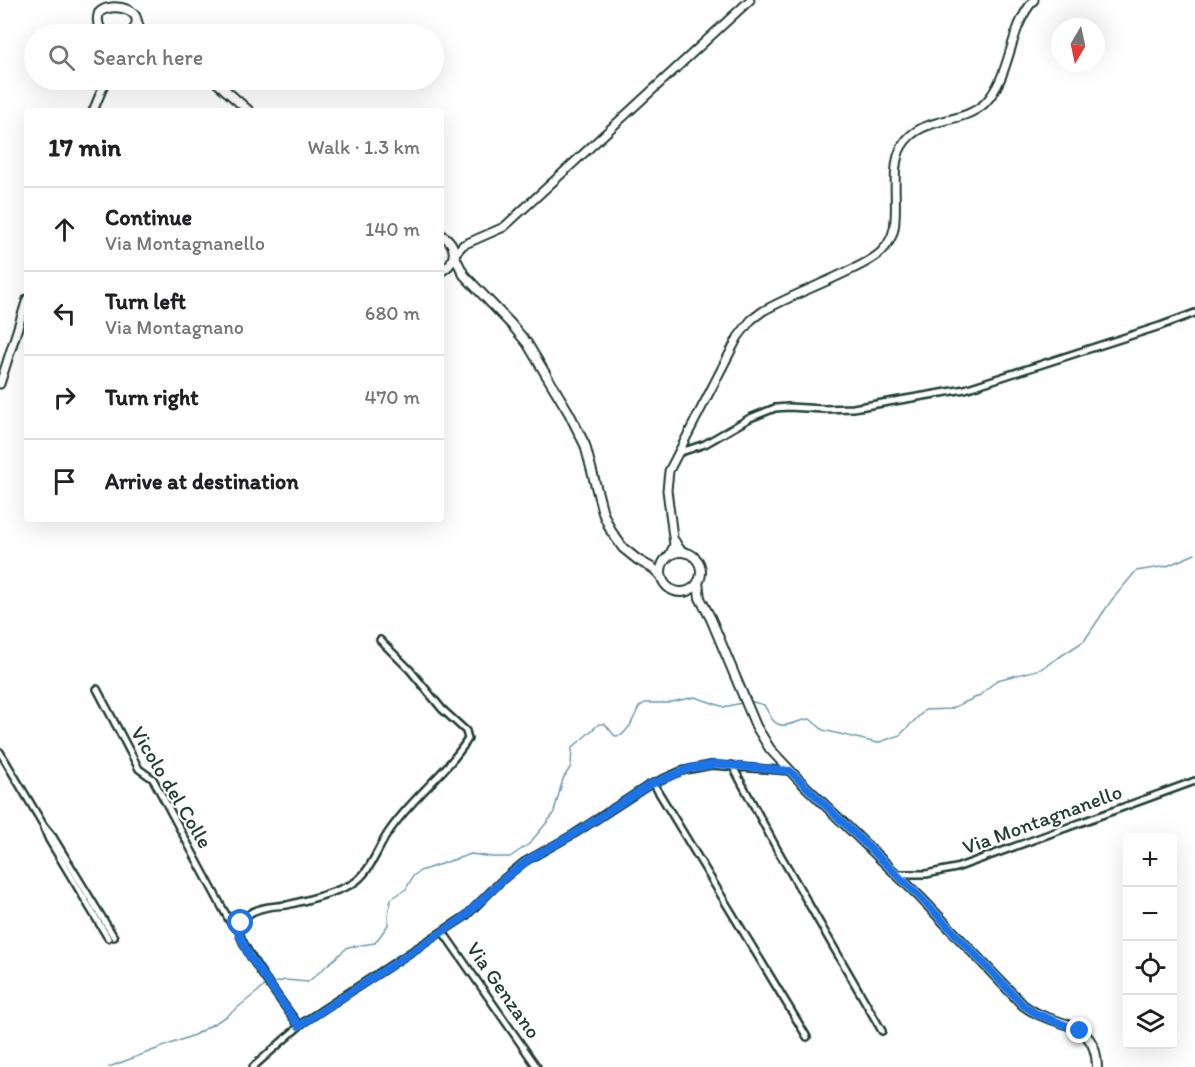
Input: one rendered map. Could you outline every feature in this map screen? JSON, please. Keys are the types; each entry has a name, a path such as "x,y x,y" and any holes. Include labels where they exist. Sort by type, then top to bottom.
{"main road":[{"path":"106,1 118,0 130,5 134,9 138,24"},
{"path":"99,11 106,1"},
{"path":"99,24 99,11 106,1"},
{"path":"225,90 246,108"},
{"path":"444,237 450,241 460,270 512,324 534,355 578,429 593,471 603,513 611,531 623,548 654,569 672,590 692,595 704,606"},
{"path":"444,269 450,265 454,255"},
{"path":"444,272 458,274 470,282"},
{"path":"647,565 656,566 674,554 685,553 698,562 701,572 698,594 748,708 767,745 790,771 897,874 1023,1005 1037,1014 1078,1029 1089,1037 1096,1051 1097,1067"},
{"path":"662,578 662,566 667,559"},
{"path":"682,592 692,589 698,582"}],"street":[{"path":"454,255 460,247 470,241 504,227 750,0"},
{"path":"667,559 674,548 667,486 668,474 723,363 741,333 765,310 863,264 884,249 895,224 897,161 903,144 924,127 964,115 986,101 999,80 1023,16 1034,0"},
{"path":"94,108 102,90"},
{"path":"450,241 470,241"},
{"path":"0,384 24,308"},
{"path":"677,453 705,444 750,418 776,408 853,408 953,391 981,384 1195,313"},
{"path":"674,539 685,553"},
{"path":"299,1026 250,957 239,931 244,919 258,909 307,899 348,886 358,880 367,870 399,818 468,741 466,731 442,710 410,670 380,640"},
{"name":"Vicolo del Colle","path":"98,688 139,769 153,779 230,922 239,931"},
{"path":"0,752 44,826 49,840 111,937"},
{"path":"253,1067 299,1026 469,913 527,860 569,837 653,783 695,767 711,765 790,771"},
{"path":"732,765 777,849 882,1031"},
{"name":"Via Montagnanello","path":"897,874 932,873 956,868 1195,781"},
{"path":"653,783 807,1037"},
{"name":"Via Genzano","path":"443,932 537,1067"}],"waterway":[{"path":"750,701 764,705 772,719 780,725 810,719 823,730 877,743 900,735 925,710 950,709 979,696 997,680 1041,669 1084,641 1111,601 1136,571 1167,566 1195,554"},
{"path":"270,984 285,980 308,982 348,947 375,943 388,925 391,899 406,889 413,876 420,871 471,854 510,857 529,844 553,815 563,779 571,766 572,748 599,724 605,724 615,736 622,735 630,726 639,707 645,703 667,703 695,697 724,707 742,703"},
{"path":"109,1067 194,1035 227,1016 266,985"}],"route":[{"path":"241,923 239,935 250,957 299,1026 462,919 527,860 574,834 649,785 681,771 720,764 790,771 920,897 1028,1010 1080,1031"}]}
